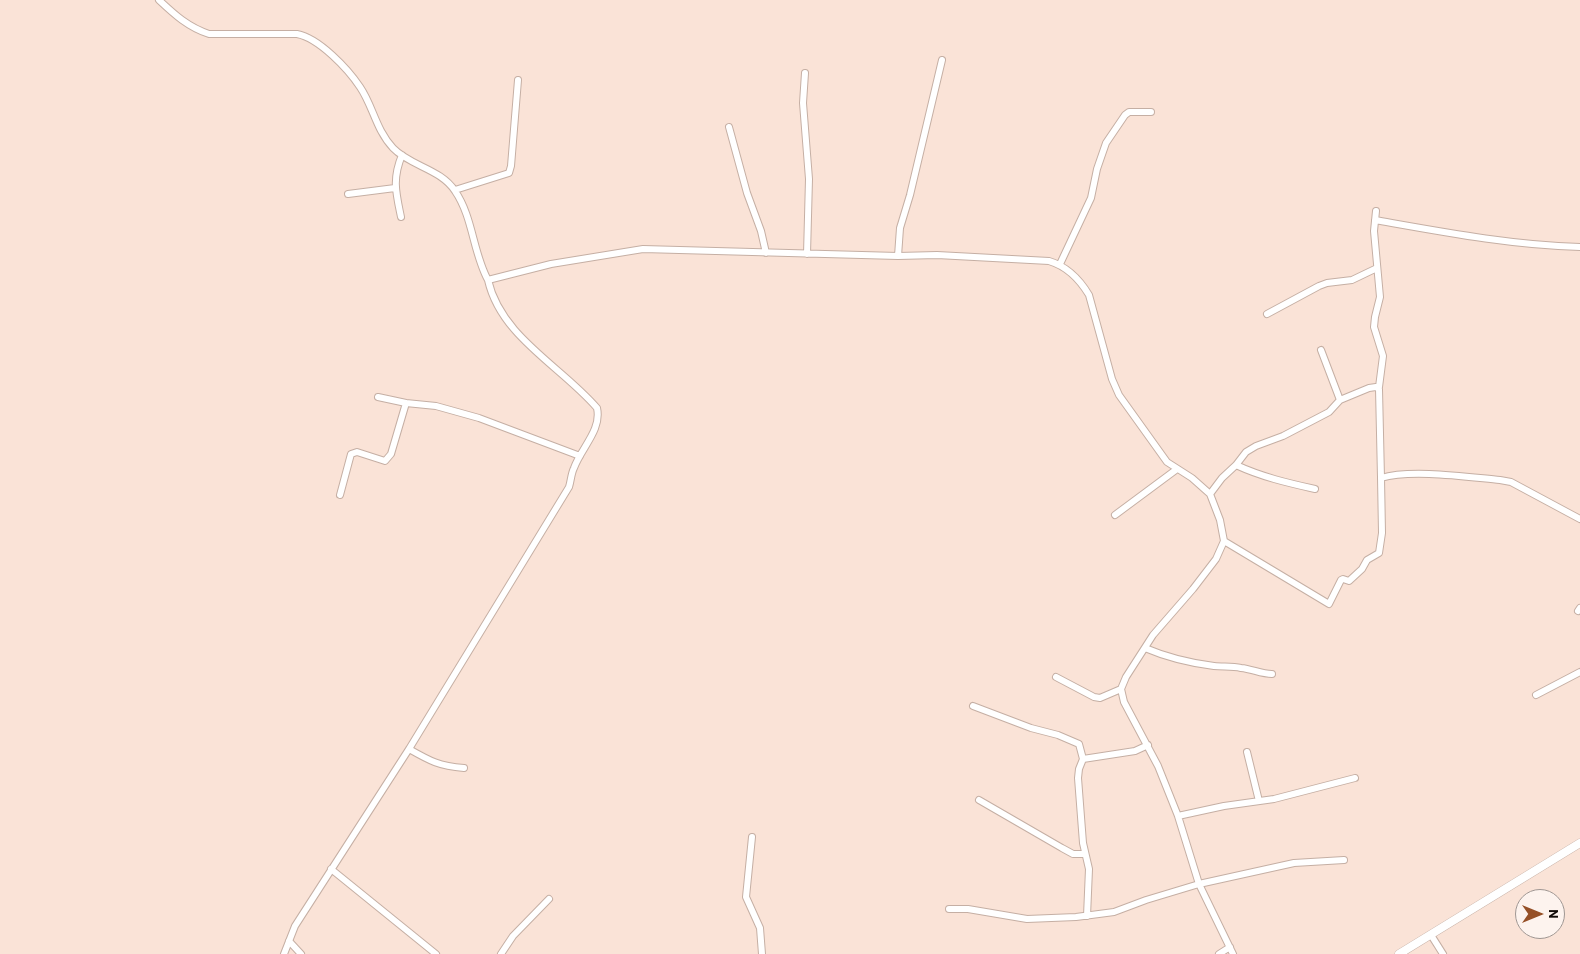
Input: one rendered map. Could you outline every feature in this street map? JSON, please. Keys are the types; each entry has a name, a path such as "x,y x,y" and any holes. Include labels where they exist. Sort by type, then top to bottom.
{"street":[{"path":"160,0 187,25 209,34 297,34 306,36 337,59 360,87 369,103 375,121 392,147 402,155 445,180 455,190 461,200 477,253 496,304 518,334 597,408 598,415 596,425 574,467 569,487 409,749 295,926 284,954"},
{"path":"898,256 900,228 910,195 942,60"},
{"path":"806,72 803,104 808,179 807,254"},
{"path":"455,190 508,173 511,166 518,80"},
{"path":"1060,264 1091,198 1097,169 1106,143 1125,115 1134,111 1151,112"},
{"path":"729,127 766,253"},
{"path":"401,217 395,188 402,155"},
{"path":"348,194 395,188"},
{"path":"1224,541 1329,604 1341,580 1349,582 1368,560 1379,553 1382,533 1379,387 1383,356 1374,327 1374,318 1380,297 1374,231 1376,211"},
{"path":"1375,220 1451,234 1561,246 1580,246"},
{"path":"488,280 551,264 643,250 998,257 1049,261 1060,264 1082,283 1089,295 1112,379 1119,395 1167,462 1204,487 1210,494 1220,520 1224,541 1216,559 1153,635 1126,676 1122,689 1124,702 1148,745 1178,816 1199,884 1233,954"},
{"path":"1267,314 1319,286 1327,283 1352,280 1377,268"},
{"path":"1321,350 1340,400"},
{"path":"1210,494 1246,452 1256,446 1283,436 1329,412 1340,400 1369,388 1379,387"},
{"path":"378,397 406,403 436,406 479,418 580,456"},
{"path":"340,495 351,454 357,452 385,461 391,454 406,403"},
{"path":"1236,465 1263,476 1315,489"},
{"path":"1115,515 1177,469"},
{"path":"1380,478 1422,475 1511,482 1580,519"},
{"path":"1145,648 1186,661 1213,666 1244,668 1261,674 1272,674"},
{"path":"1536,695 1580,672"},
{"path":"1056,677 1094,697 1100,698 1122,689"},
{"path":"973,706 1079,744 1083,759 1078,769 1078,778 1085,854 1089,869 1087,916"},
{"path":"1083,759 1135,751 1148,745"},
{"path":"409,749 434,763 448,767 464,768"},
{"path":"1247,752 1259,800"},
{"path":"1178,816 1200,810 1283,797 1355,778"},
{"path":"979,800 1073,854 1085,854"},
{"path":"752,837 746,898 760,928 762,954"},
{"path":"1399,954 1580,843"},
{"path":"949,909 968,909 1028,919 1087,916 1114,912 1199,884 1294,864 1344,860"},
{"path":"332,869 436,954"},
{"path":"501,954 513,936 549,899"},
{"path":"1430,934 1443,954"},
{"path":"289,941 301,954"},
{"path":"1219,954 1230,947"}]}
